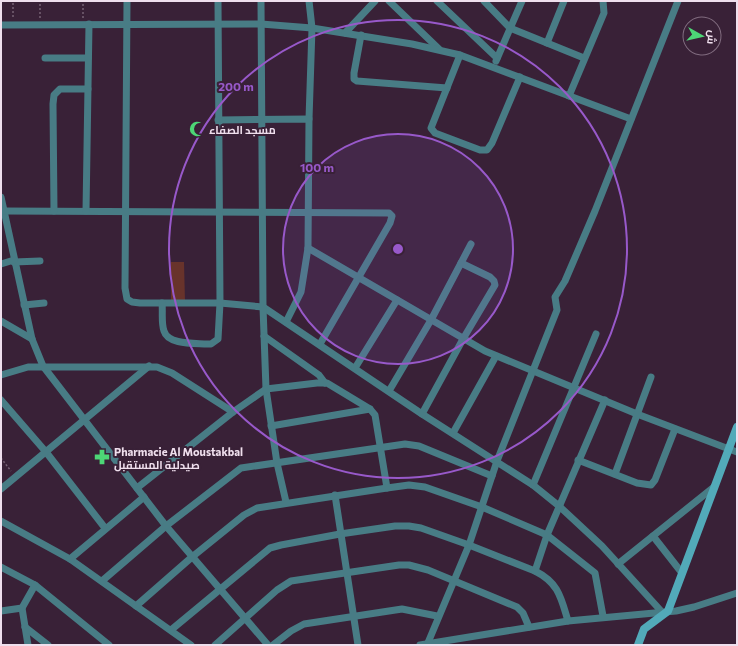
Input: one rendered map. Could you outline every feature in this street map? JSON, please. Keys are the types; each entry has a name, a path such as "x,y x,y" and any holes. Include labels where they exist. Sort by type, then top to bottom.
{"street":[{"path":"127,1 128,24 125,212 126,296 132,302 220,304 263,307 422,414 533,485 559,506 602,546 665,611"},
{"path":"162,303 164,331 168,338 175,341 207,344 211,344 218,339 220,304 220,212 217,24 218,1"},
{"path":"261,1 263,119 263,307 266,389 277,463 286,502"},
{"path":"286,322 300,292 308,248 309,119 312,28 309,1"},
{"path":"345,33 375,1"},
{"path":"389,1 440,50"},
{"path":"437,1 497,58"},
{"path":"484,1 510,28 584,58"},
{"path":"494,66 522,1"},
{"path":"547,43 564,1"},
{"path":"569,96 604,13 603,1"},
{"path":"424,645 469,544 497,461 557,310 555,296 564,281 583,239 678,1"},
{"path":"86,24 88,58 86,211"},
{"path":"1,25 261,24 312,28 361,35 460,55 494,66 631,119"},
{"path":"361,35 354,73 354,78 357,81 447,88"},
{"path":"460,55 433,120 432,130 435,133 484,151 489,148 492,143 520,77"},
{"path":"45,58 88,58"},
{"path":"54,211 54,95 60,89 88,89"},
{"path":"218,120 309,119"},
{"path":"1,197 32,339 43,366 166,526 268,645"},
{"path":"4,211 308,212 391,214 390,223 320,344"},
{"path":"389,391 431,320 471,244"},
{"path":"308,248 463,339 496,356 637,414 737,452"},
{"path":"1,264 14,261 40,261"},
{"path":"422,414 495,283 490,277 461,263"},
{"path":"355,368 398,300"},
{"path":"24,305 44,303"},
{"path":"1,321 32,339"},
{"path":"533,485 596,334"},
{"path":"264,336 319,375 325,383"},
{"path":"453,433 496,356"},
{"path":"1,375 28,366 149,366 172,373 233,412"},
{"path":"1,489 149,366"},
{"path":"615,474 651,377"},
{"path":"137,488 233,412 266,389 325,383 333,385 370,409 376,418 387,488"},
{"path":"1,400 46,452 105,528"},
{"path":"535,571 559,506 605,400"},
{"path":"271,426 370,409"},
{"path":"638,645 644,629 665,611 682,573 737,427"},
{"path":"578,460 637,483 651,485 655,480 675,429"},
{"path":"102,581 166,526 237,470 405,444 419,446 492,476"},
{"path":"136,606 192,557 252,510 286,502 408,486 425,487 482,507 547,536 595,573 603,616"},
{"path":"618,564 714,487"},
{"path":"70,558 144,496"},
{"path":"335,496 358,645"},
{"path":"1,521 70,558 190,645"},
{"path":"171,630 270,548 340,534 395,526 421,528 469,544 535,571 553,583 559,594 568,621"},
{"path":"653,536 682,573"},
{"path":"215,645 277,590 291,581 346,572 409,565 428,570 517,607 523,613 530,627"},
{"path":"1,567 35,585 108,645"},
{"path":"28,645 22,608 35,585"},
{"path":"424,645 603,616 694,607 737,592"},
{"path":"1,611 22,608"},
{"path":"273,645 291,631 304,624 402,609 437,616"},
{"path":"25,627 48,645"}],"path":[{"path":"12,25 13,1"},
{"path":"40,1 40,26"},
{"path":"83,1 86,24"},
{"path":"1,458 16,478"}],"shaded area":[{"path":"171,262 184,262 185,302 171,302"}],"place":[{"name":"مسجد الصفاء","path":"197,129"},
{"name":"Pharmacie Al Moustakbal صيدلية المستقبل","path":"102,457"}]}
